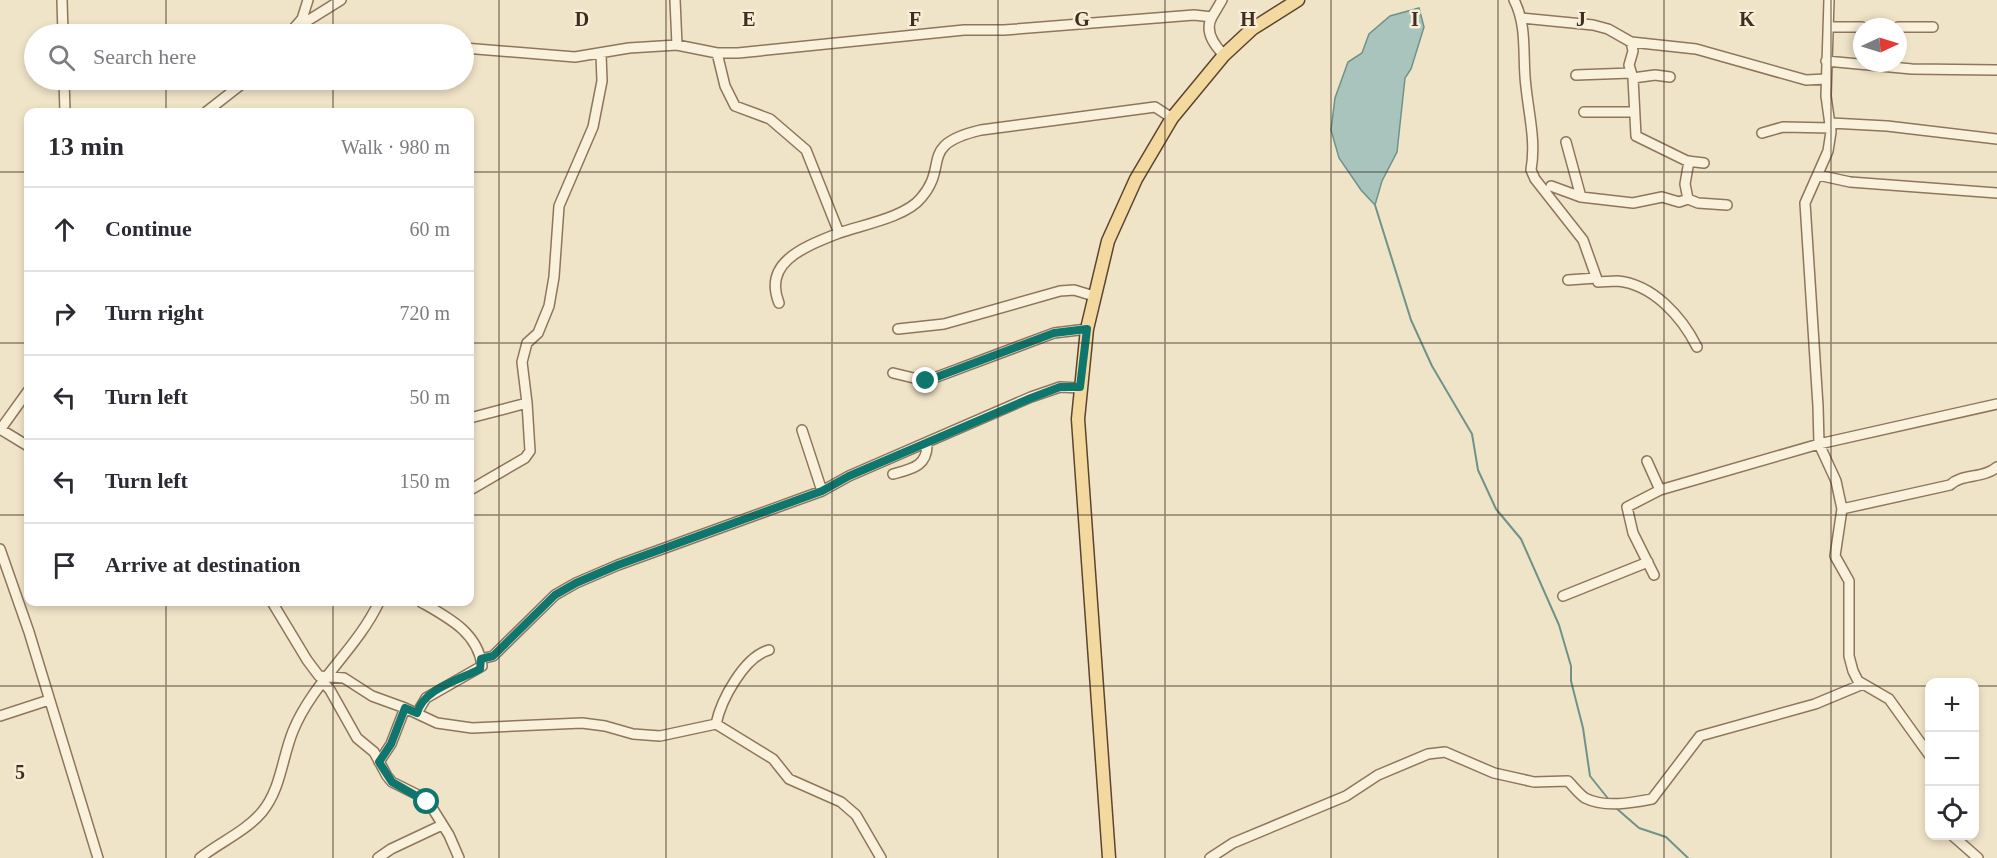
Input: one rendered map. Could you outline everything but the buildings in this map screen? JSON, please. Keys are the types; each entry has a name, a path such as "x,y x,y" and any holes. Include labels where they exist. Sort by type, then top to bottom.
{"main road":[{"path":"1108,858 1078,419 1087,329 1094,296 1108,241 1136,179 1172,118 1224,55 1252,29 1298,0"}],"street":[{"path":"62,0 63,24"},
{"path":"298,24 308,0"},
{"path":"304,24 341,0"},
{"path":"675,0 677,45"},
{"path":"1222,0 1208,27 1211,38 1224,55"},
{"path":"1514,0 1522,18 1526,88 1532,122 1534,159 1531,170 1583,240 1598,282 1628,284 1659,300 1680,318 1697,347"},
{"path":"1829,0 1826,79 1831,126 1828,151 1805,203 1819,444 1836,481 1842,509 1835,556 1849,581 1849,656 1855,676 1863,684 1889,699 1925,750"},
{"path":"474,48 500,49 552,57 677,45 717,53 782,50 964,30 1104,23 1171,16 1212,17"},
{"path":"1522,18 1593,25 1608,29 1631,42 1696,49 1806,80 1826,79"},
{"path":"1828,27 1853,27"},
{"path":"1907,27 1934,27"},
{"path":"1631,42 1633,49 1629,65 1632,76 1636,136 1689,161 1704,163"},
{"path":"717,53 725,86 735,106 770,119 806,150 840,232"},
{"path":"474,488 525,458 530,451 522,362 527,343 538,333 549,306 554,277 559,206 593,127 602,81 601,54"},
{"path":"1826,61 1912,69 1996,70"},
{"path":"1576,75 1655,75 1670,78"},
{"path":"64,90 65,108"},
{"path":"211,108 234,90"},
{"path":"779,303 773,289 774,279 784,262 840,232 907,209 921,200 928,188 938,153 952,139 966,133 1155,106 1172,118"},
{"path":"1584,111 1634,112"},
{"path":"1762,133 1783,126 1887,126 1997,139"},
{"path":"1566,142 1581,197"},
{"path":"1688,200 1685,184 1689,161"},
{"path":"1818,176 1850,182 1997,193"},
{"path":"1551,186 1581,197 1633,203 1662,196 1679,202 1688,200 1727,205"},
{"path":"1568,280 1596,278"},
{"path":"898,328 944,324 1060,291 1074,290 1094,296"},
{"path":"893,373 926,381 1054,333 1087,329"},
{"path":"481,659 493,656 555,595 576,583 618,565 822,491 849,476 1052,390 1068,386 1080,387"},
{"path":"24,397 0,430 24,444"},
{"path":"474,417 527,403"},
{"path":"1654,575 1634,533 1626,507 1660,490 1819,444 1997,404"},
{"path":"802,430 822,491"},
{"path":"893,474 921,465 925,460 927,443"},
{"path":"1647,461 1660,490"},
{"path":"1842,509 1950,485 1958,478 1977,476 1997,467"},
{"path":"0,549 98,858"},
{"path":"1563,596 1648,562"},
{"path":"274,606 307,660 330,690 357,738 371,749 392,782 427,802 459,858"},
{"path":"200,858 245,827 266,806 277,784 294,729 323,680 359,637 376,606"},
{"path":"417,713 426,698 456,680 481,669 481,659 475,644 464,630 427,606"},
{"path":"716,724 720,707 751,660 769,650"},
{"path":"323,680 340,677 372,696 450,726 489,728 582,723 649,736 680,734 716,724 773,759 789,780 841,802 856,815 881,858"},
{"path":"1210,858 1233,843 1346,796 1400,764 1432,753 1445,752 1494,773 1534,782 1568,781 1586,798 1599,801 1619,804 1652,799 1700,736 1815,704 1863,684"},
{"path":"0,716 49,700"},
{"path":"379,762 391,744 405,708"},
{"path":"378,858 391,849 442,825"},
{"path":"1958,840 1978,858"}],"water":[{"path":"1419,8 1424,27 1411,69 1405,78 1397,152 1382,181 1375,205 1361,190 1339,158 1331,130 1335,98 1348,62 1362,53 1369,34 1390,16"}],"waterway":[{"path":"1375,205 1411,320 1432,366 1472,434 1478,470 1496,509 1521,539 1559,625 1571,666 1571,681 1583,728 1590,776 1610,801"},
{"path":"1616,808 1639,828 1666,837 1688,858"}],"route":[{"path":"427,802 422,797 392,782 379,762 391,744 405,708 417,713 420,704 426,698 480,669 481,659 493,656 555,595 576,583 618,565 822,491 849,476 1031,398 1060,387 1080,387 1087,329 1054,333 926,381"}]}
